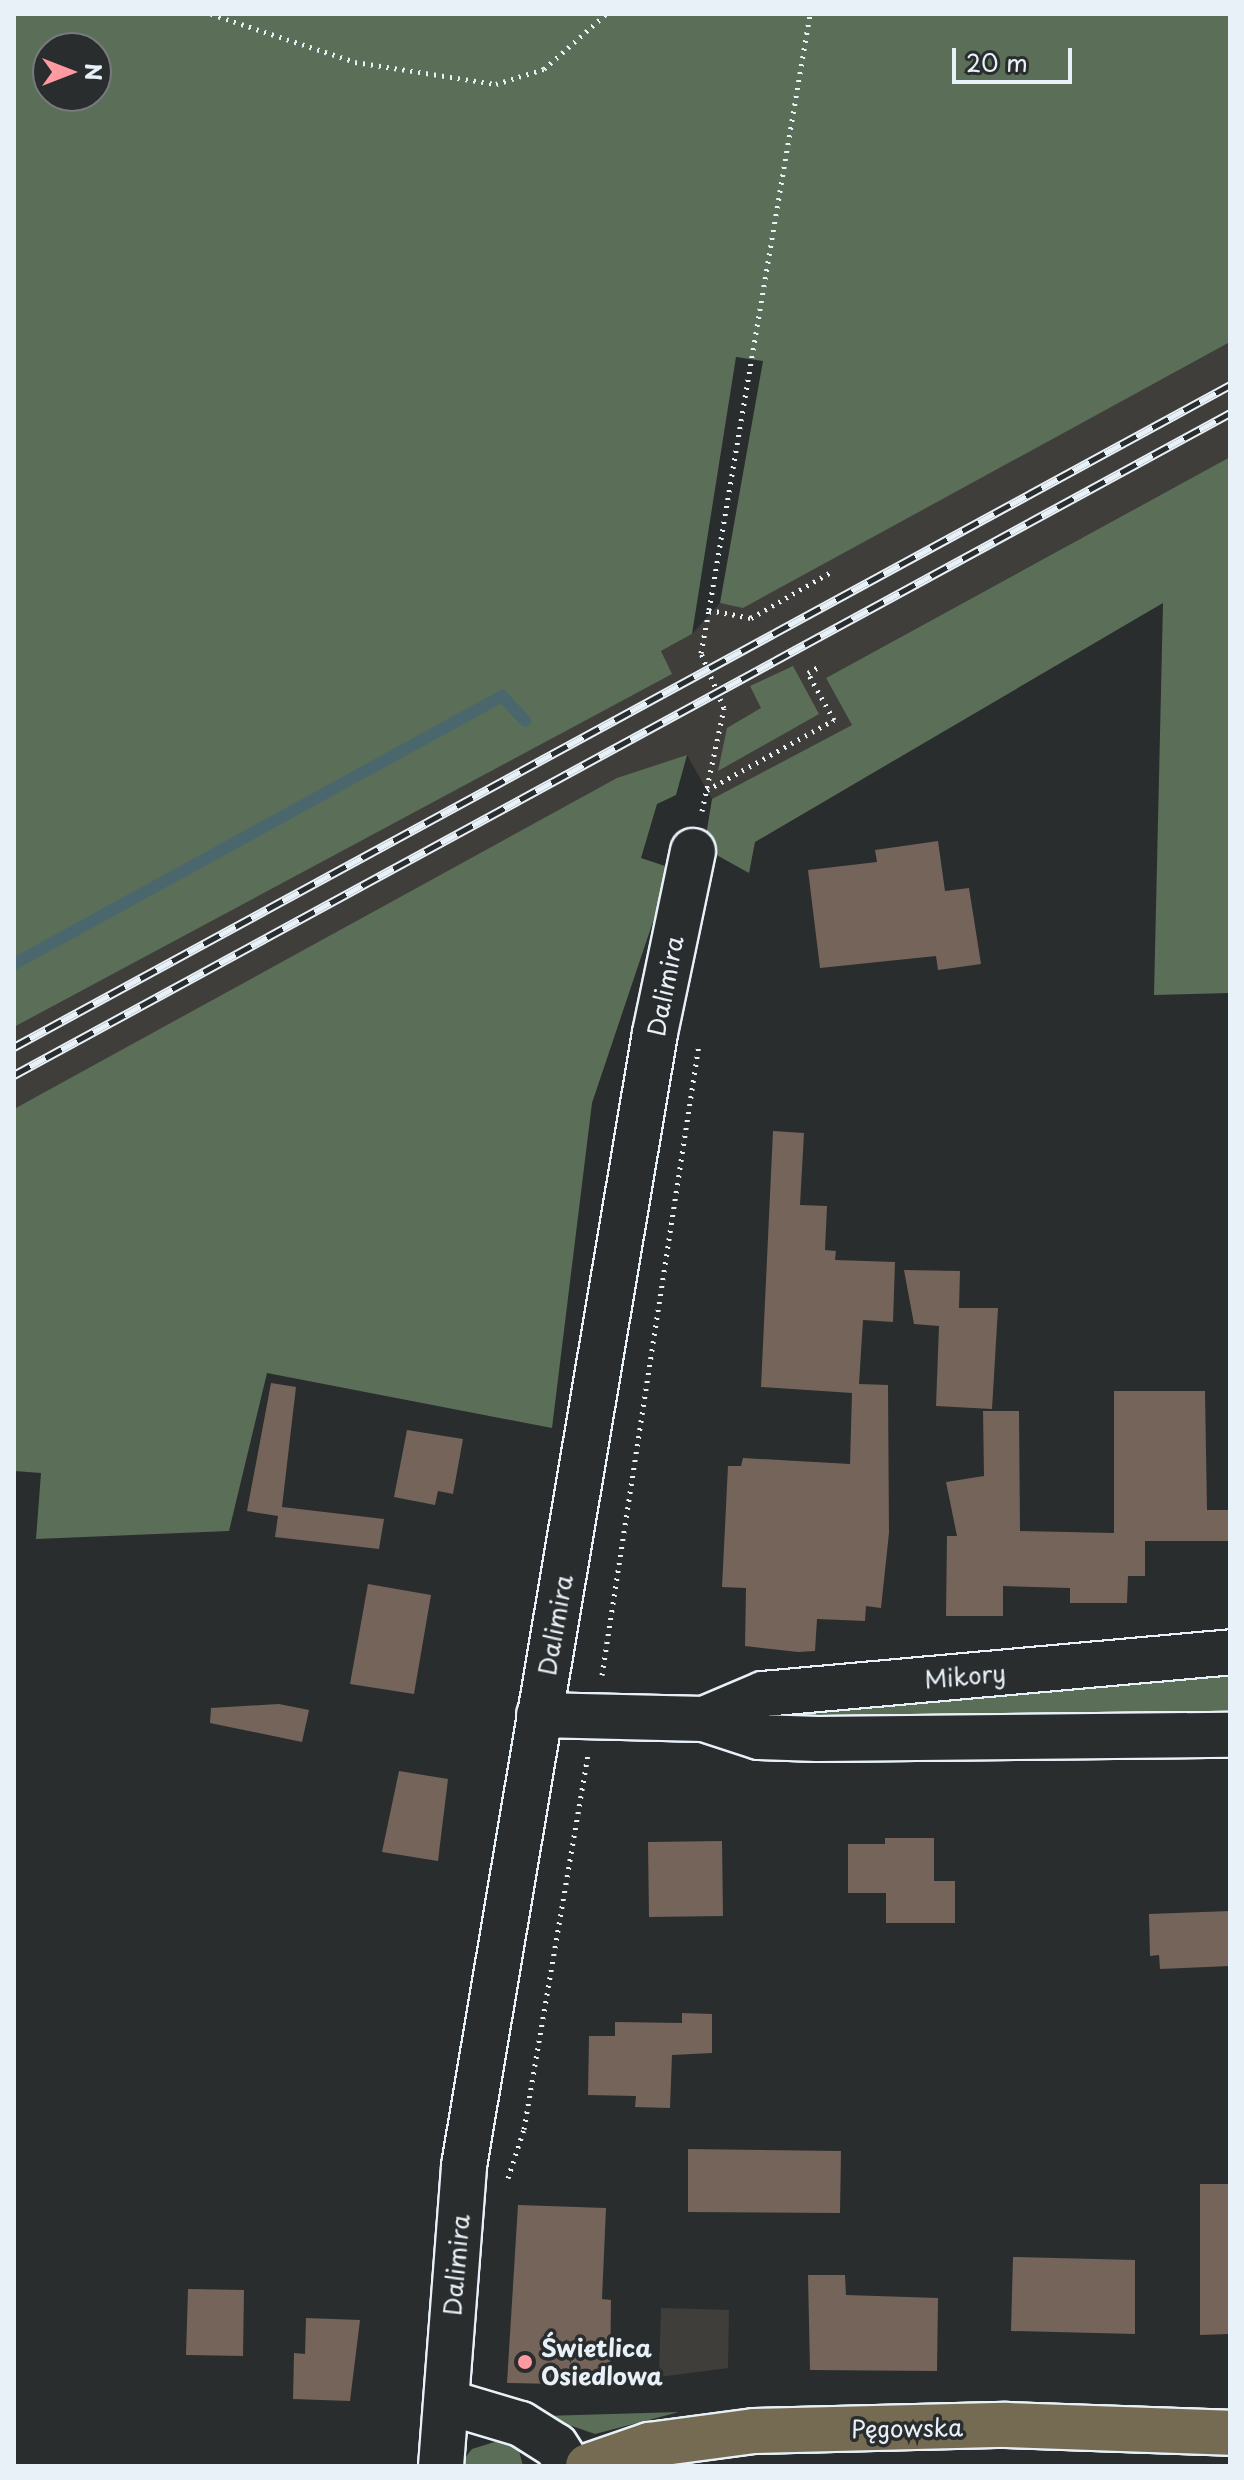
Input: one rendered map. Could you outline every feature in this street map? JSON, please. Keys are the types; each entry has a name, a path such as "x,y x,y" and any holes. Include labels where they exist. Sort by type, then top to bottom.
{"main road":[{"name":"Pęgowska","path":"588,2466 649,2445 754,2431 1006,2425 1230,2433"}],"street":[{"name":"Dalimira","path":"441,2466 464,2166 655,1033 693,851"},
{"name":"Mikory","path":"704,1719 763,1694 1230,1652"},
{"name":"Mikory","path":"539,1715 704,1719 759,1737 818,1739 1230,1735"},
{"path":"447,2402 489,2409 546,2437 569,2466"}],"path":[{"path":"211,14 355,62 496,84 544,69 606,14"},
{"path":"693,851 724,708 701,653 810,14"},
{"path":"709,610 751,618 831,572"},
{"path":"706,791 834,720 808,673 820,666"},
{"path":"506,2184 524,2129 595,1716 701,1034 655,1033"}],"shaded area":[{"path":"1230,342 1230,457 826,678 852,725 712,799 687,755 14,1109 14,1027 671,674 661,651 692,634 720,603 743,607"},
{"path":"661,2308 729,2310 728,2368 659,2377"}],"green space":[{"path":"14,14 1230,14 1230,342 743,608 720,603 763,361 736,357 692,634 661,651 672,674 14,1027"},
{"path":"1230,457 1230,993 1154,995 1163,603 755,842 749,873 704,848 712,799 852,725 826,678"},
{"path":"793,666 819,714 718,771 727,728 761,708 750,686"},
{"path":"687,755 676,795 657,804 641,858 671,868 592,1103 552,1428 267,1373 229,1531 36,1539 41,1473 14,1471 14,1109 617,778"},
{"path":"1230,1666 1230,1724 776,1726 756,1716"},
{"path":"679,2412 595,2434 543,2416"},
{"path":"501,2440 518,2447 523,2466 458,2466 472,2449"}],"building":[{"path":"938,841 945,891 969,888 981,964 938,970 936,956 820,968 808,870 877,862 875,850"},
{"path":"773,1131 804,1133 800,1205 827,1206 825,1250 836,1251 835,1260 895,1262 893,1322 863,1320 859,1384 888,1385 889,1533 881,1608 866,1606 865,1621 817,1619 815,1651 745,1646 746,1588 722,1587 728,1466 741,1466 743,1458 850,1464 852,1393 761,1387"},
{"path":"904,1270 960,1271 959,1308 998,1308 992,1409 936,1406 939,1326 914,1324"},
{"path":"271,1383 296,1387 282,1507 384,1519 379,1549 275,1537 278,1516 247,1511"},
{"path":"1114,1391 1205,1391 1207,1510 1230,1510 1230,1541 1145,1541 1145,1576 1128,1576 1127,1603 1070,1603 1070,1588 1003,1586 1003,1616 946,1616 947,1536 957,1536 946,1482 984,1476 983,1411 1019,1411 1020,1531 1114,1533"},
{"path":"407,1430 463,1439 453,1494 438,1491 435,1505 394,1497"},
{"path":"368,1584 431,1595 414,1694 350,1684"},
{"path":"279,1704 309,1710 302,1742 210,1723 211,1708"},
{"path":"399,1771 448,1779 438,1861 382,1852"},
{"path":"885,1838 934,1838 934,1881 955,1881 955,1923 886,1923 886,1893 848,1893 848,1844 885,1844"},
{"path":"722,1841 723,1916 649,1917 648,1842"},
{"path":"1230,1911 1230,1966 1160,1969 1159,1955 1150,1956 1149,1914"},
{"path":"682,2013 712,2014 712,2053 672,2055 670,2108 635,2107 636,2096 588,2095 589,2036 615,2036 615,2022 682,2023"},
{"path":"688,2149 841,2151 840,2213 688,2212"},
{"path":"1200,2184 1230,2184 1230,2334 1200,2335"},
{"path":"518,2205 606,2208 602,2299 611,2300 610,2385 507,2383"},
{"path":"1013,2257 1135,2260 1135,2334 1011,2331"},
{"path":"808,2275 845,2275 846,2295 938,2298 937,2371 810,2370"},
{"path":"188,2289 244,2290 243,2356 186,2355"},
{"path":"306,2318 360,2320 350,2401 293,2399 294,2353 305,2354"}],"waterway":[{"path":"14,964 502,696 525,721"}],"railway":[{"path":"14,1047 1230,385"},
{"path":"14,1075 1230,413"}],"place":[{"name":"Świetlica Osiedlowa","path":"525,2362"}]}
